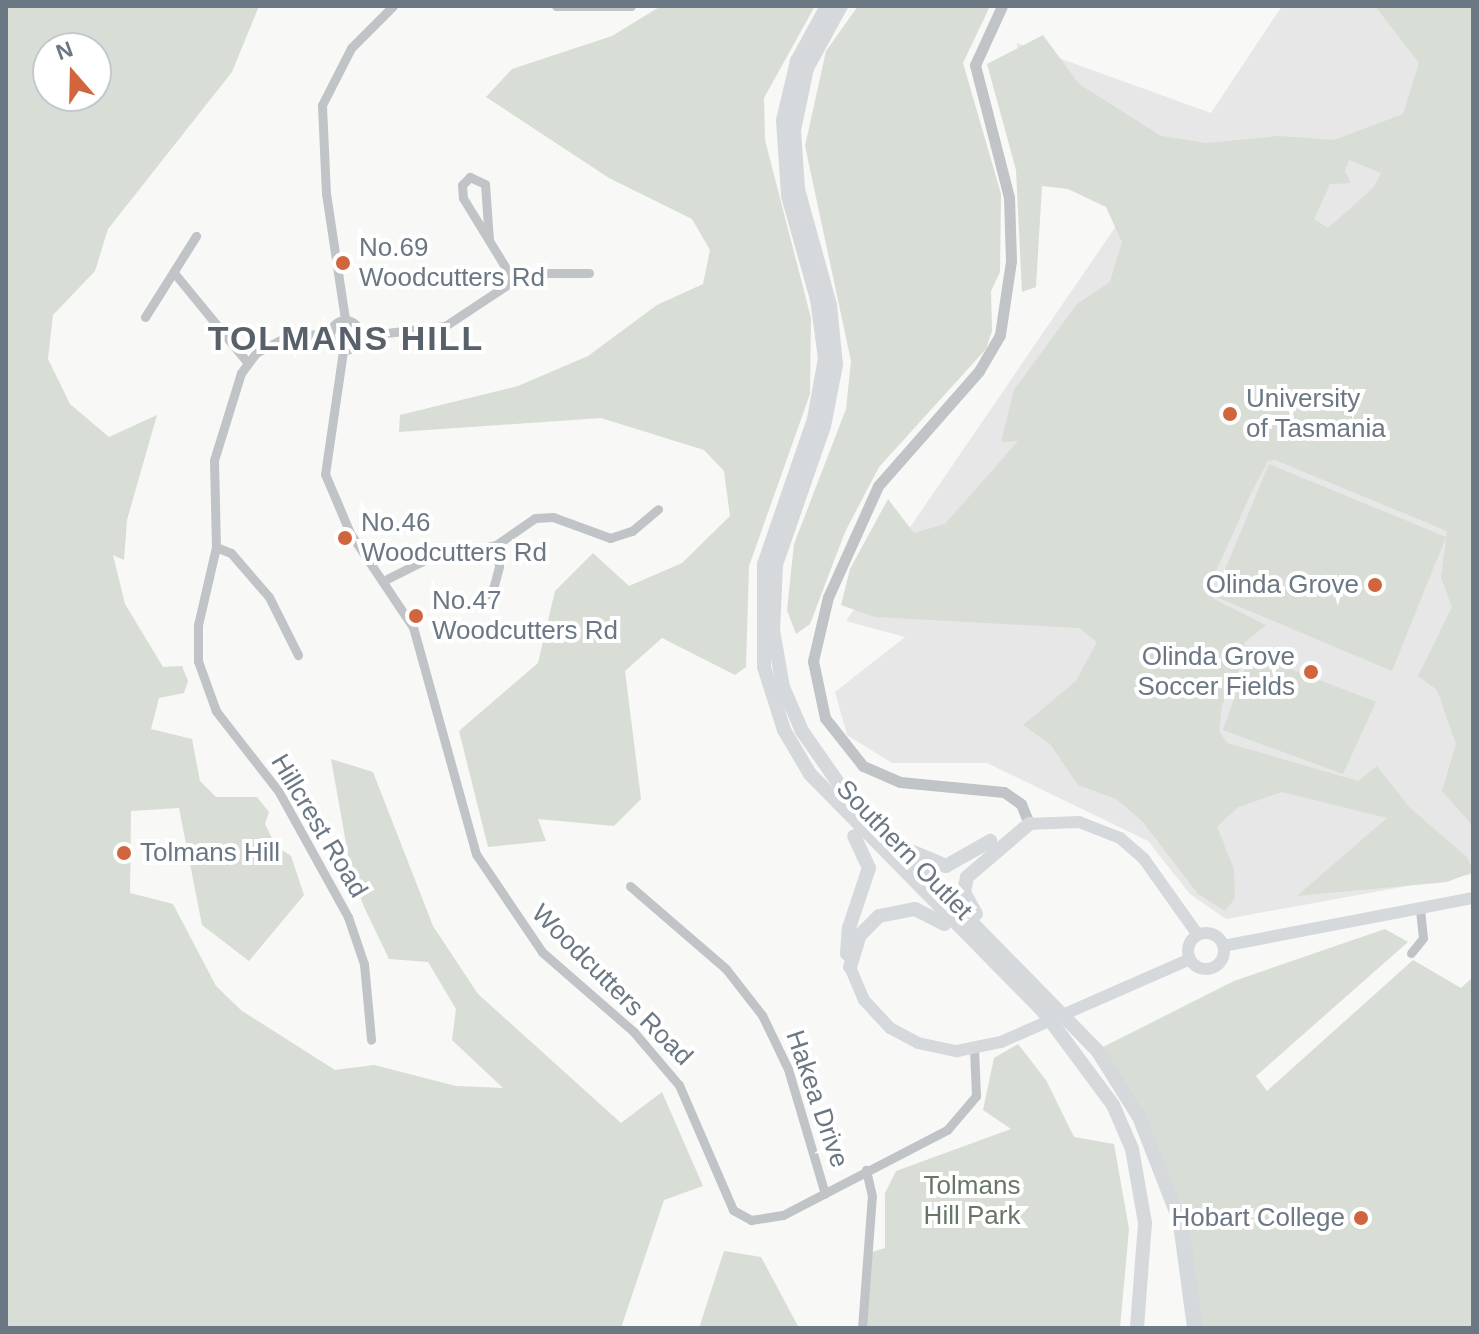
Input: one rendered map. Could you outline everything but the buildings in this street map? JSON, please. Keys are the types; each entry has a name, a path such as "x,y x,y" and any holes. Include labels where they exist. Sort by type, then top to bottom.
{"highway":[{"name":"Southern Outlet","path":"827,6 792,76 782,137 788,196 823,328 824,374 768,547 760,609 772,699 810,774 1044,1012 1113,1105 1132,1149 1145,1223 1135,1328"},
{"name":"Southern Outlet","path":"841,6 807,68 794,143 801,204 833,318 835,380 782,538 772,598 783,687 817,756 865,815 1066,1013 1118,1083 1181,1224 1195,1328"},
{"path":"817,756 913,852 933,865 958,862 1004,832 1029,824"},
{"path":"810,774 868,859 868,880 849,928 850,967"},
{"path":"1029,824 971,870 966,900 1075,1013 1118,1083"},
{"path":"850,967 860,935 879,916 924,911 954,932 1068,1051 1106,1106 1129,1166 1139,1231 1135,1328"}],"main road":[{"path":"1029,824 1079,822 1120,838 1144,859 1198,935"},
{"path":"1223,946 1473,898"},
{"path":"1210,934 1223,946 1223,958 1210,969 1190,959 1188,949 1198,935 1210,934"},
{"path":"850,967 871,1009 899,1034 941,1049 974,1049 1034,1028 1190,959"}],"street":[{"path":"361,336 345,319 326,194 322,105 351,48 393,6"},
{"path":"556,6 631,6"},
{"path":"1002,6 975,65 1009,197 1011,261 1000,335 979,371 905,448 878,486 828,597 813,661 825,718 863,766 900,782 1004,792 1021,804 1029,824"},
{"path":"489,240 485,184 470,177 461,193 489,240 512,278"},
{"path":"145,317 175,274 196,236"},
{"path":"361,336 445,326 512,278 540,270 589,273"},
{"path":"175,274 247,362 286,337 329,333 345,319"},
{"path":"329,333 343,351 357,345 361,336"},
{"name":"Woodcutters Road","path":"343,351 325,474 350,533 387,579 418,640 467,832 514,918 668,1070 694,1111 737,1214 765,1220 825,1194 967,1113 977,1084 974,1049"},
{"name":"Hillcrest Road","path":"247,362 214,460 216,547 198,625 203,684 216,711 279,792 348,917 364,964 371,1040"},
{"path":"387,579 427,559 496,545 541,516 610,538 632,531 658,509"},
{"path":"489,604 499,566 496,545"},
{"path":"216,547 231,553 269,597 298,655"},
{"name":"Hakea Drive","path":"630,886 720,962 762,1015 788,1069 825,1194"},
{"path":"1411,953 1423,938 1420,908"},
{"path":"862,1328 872,1196 866,1170"}],"shaded area":[{"name":"University of Tasmania","path":"1282,6 1473,6 1473,874 1226,919 1190,894 1148,841 987,763 892,763 847,735 835,692 905,637 846,621 1129,207 1020,171 1017,43 1211,113"}],"green space":[{"path":"6,6 259,6 232,72 108,229 95,271 53,315 48,359 70,404 109,437 157,415 127,520 124,560 113,555 125,604 163,667 182,666 188,681 184,693 159,698 151,729 192,739 200,781 216,797 257,797 269,812 265,824 276,846 291,856 304,895 249,961 202,925 179,808 131,811 130,893 173,904 216,986 242,1011 335,1070 374,1065 456,1086 503,1088 452,1040 456,1009 428,962 389,959 365,909 352,877 331,759 373,772 433,926 478,994 621,1123 662,1092 703,1186 664,1200 621,1328 6,1328"},
{"path":"661,6 815,6 764,98 765,140 811,318 810,394 749,566 746,667 735,675 662,638 625,671 641,799 614,826 538,819 546,841 488,847 459,731 538,663 555,591 593,553 629,586 682,563 730,516 724,471 704,450 601,418 399,432 400,415 518,386 588,356 657,305 703,284 710,250 692,219 609,178 486,97 512,69 612,36"},
{"path":"858,6 990,6 963,63 1001,194 1000,272 991,291 992,331 986,349 879,467 845,532 810,624 796,634 787,610 794,544 846,409 851,361 805,146 826,51"},
{"name":"University of Tasmania","path":"1375,6 1473,6 1473,826 1442,791 1456,744 1437,690 1418,676 1452,607 1441,578 1447,531 1275,460 1268,461 1208,589 1214,599 1266,625 1244,643 1246,656 1222,705 1219,731 1227,743 1358,781 1377,766 1410,808 1468,858 1473,872 1447,882 1297,896 1387,818 1282,792 1238,807 1217,827 1234,869 1235,898 1225,911 1198,894 1142,821 1116,799 1078,785 1050,744 1023,725 1076,681 1097,642 1079,628 875,617 841,605 850,569 888,499 914,533 945,524 1018,441 1001,442 1014,390 1077,304 1110,282 1122,242 1106,207 1068,189 1042,186 1036,287 1022,292 1016,170 987,64 1043,35 1079,84 1161,136 1206,143 1279,136 1334,140 1403,114 1419,63","holes":["1349,160 1381,173 1374,187 1328,228 1314,219 1330,184 1351,183 1345,171"]},
{"path":"1269,464 1446,537 1392,671 1214,596"},
{"name":"Olinda Grove","path":"1250,653 1376,702 1343,774 1223,730"},
{"path":"1385,929 1408,942 1256,1076 1267,1091 1413,960 1461,988 1473,977 1473,1328 1195,1328 1163,1170 1097,1050 1234,981"},
{"name":"Tolmans Hill Park","path":"1018,1044 1046,1080 1074,1137 1114,1144 1129,1229 1120,1328 862,1328 872,1252 885,1248 885,1193 896,1171 1011,1129 983,1110 994,1058"},
{"path":"724,1251 761,1257 799,1328 699,1328"}],"place":[{"name":"No.69 Woodcutters Rd","path":"343,263"},
{"name":"University of Tasmania","path":"1230,414"},
{"name":"No.46 Woodcutters Rd","path":"345,538"},
{"name":"Olinda Grove","path":"1375,585"},
{"name":"No.47 Woodcutters Rd","path":"416,616"},
{"name":"Olinda Grove Soccer Fields","path":"1311,672"},
{"name":"Tolmans Hill","path":"124,853"},
{"name":"Hobart College","path":"1361,1218"}],"district":[{"name":"TOLMANS HILL","path":"346,339"}]}
